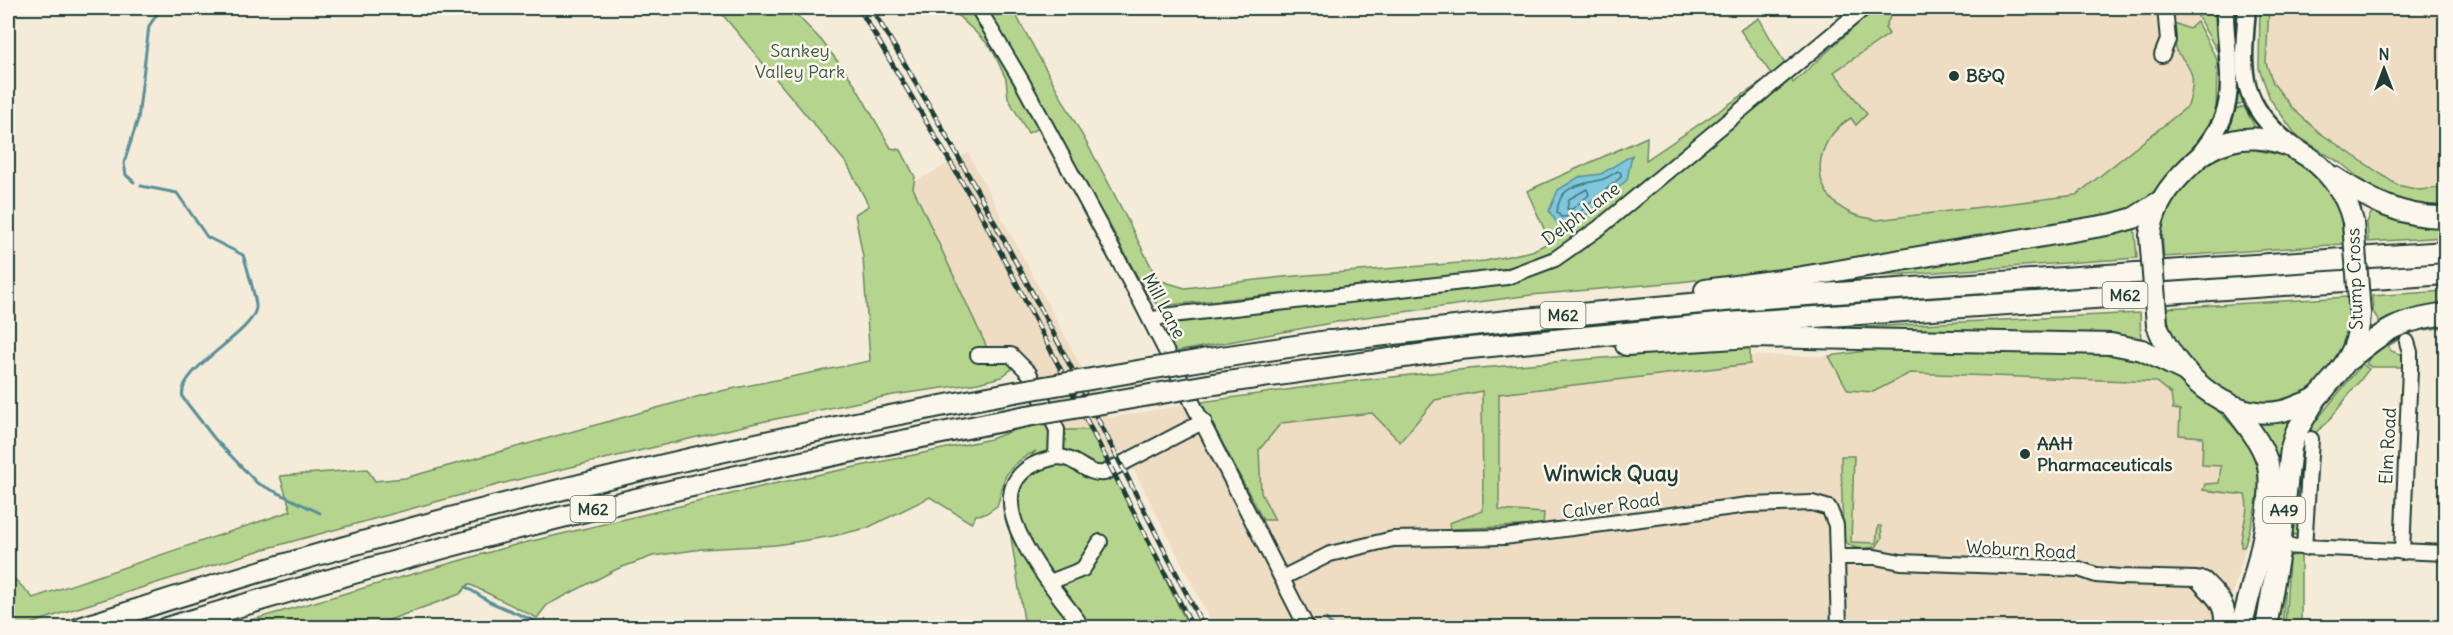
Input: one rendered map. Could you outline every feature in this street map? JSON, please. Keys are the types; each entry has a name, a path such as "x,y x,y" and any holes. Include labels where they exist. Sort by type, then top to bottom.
{"highway":[{"name":"Stump Cross","path":"2242,139 2291,145 2331,175 2346,201 2353,222 2360,313 2359,334 2348,361 2317,397 2293,408 2272,413 2253,412 2233,407 2187,372 2167,348 2157,325 2150,236 2159,202 2195,161 2210,149 2242,139"},
{"path":"2331,175 2388,208 2418,215 2445,217"},
{"path":"1315,343 1452,320 1796,278 2113,224 2134,218 2159,202"},
{"name":"M62","path":"80,627 304,558 575,486 791,435 1015,392 1202,360 1315,343 1525,319 1736,300 2445,252"},
{"name":"M62","path":"166,627 365,569 557,518 753,472 1027,416 1215,384 1460,349 1728,323 2445,274"},
{"path":"2348,361 2382,332 2401,322 2445,314"},
{"path":"1324,369 1752,337 2111,344 2142,350 2187,372"},
{"name":"A49","path":"2265,627 2280,546 2291,448 2296,432 2317,397"},
{"name":"A49","path":"2233,407 2259,443 2270,479 2268,503 2241,627"},
{"path":"2203,582 2222,602 2226,612 2225,627"}],"main road":[{"name":"A49","path":"2195,161 2220,124 2226,107 2228,69 2225,8"},
{"name":"A49","path":"2247,8 2244,56 2249,91 2264,121 2291,145"}],"street":[{"name":"Mill Lane","path":"978,8 1043,119 1151,321 1307,627"},
{"name":"Delph Lane","path":"1151,321 1163,316 1280,301 1490,280 1540,266 1569,251 1599,228 1864,8"},
{"path":"2162,55 2168,40 2165,8"},
{"name":"Elm Road","path":"2402,552 2410,370 2410,352 2407,342"},
{"path":"978,355 1011,355 1029,373 1057,430 1056,457"},
{"path":"1078,621 1022,537 1012,513 1010,496 1016,477 1024,469 1056,457 1067,457 1097,474 1104,473 1204,421"},
{"path":"2304,548 2311,439"},
{"name":"Calver Road","path":"1282,578 1330,555 1393,539 1504,537 1748,505 1812,503 1824,505 1835,519 1839,627"},
{"path":"1050,582 1083,569 1100,542"},
{"path":"2280,546 2445,553"},
{"name":"Woburn Road","path":"1837,557 1875,557 1901,562 2079,569 2096,575 2196,579 2203,582"}],"shaded area":[{"path":"1894,8 2198,8 2197,22 2189,29 2175,23 2176,51 2190,66 2193,91 2188,106 2076,195 1877,220 1851,214 1829,196 1820,173 1822,148 1828,137 1851,118 1834,72 1888,34 1885,28"},
{"path":"2269,8 2440,8 2446,38 2445,187 2420,190 2398,185 2320,133 2293,109 2273,83 2266,63"},
{"path":"968,153 1108,418 1186,405 1199,429 1216,420 1737,356 1829,356 1902,346 2110,351 2212,406 2259,483 2255,514 2232,595 2217,609 2215,627 1214,627 1124,450 1091,466 1053,452 1017,370 981,339 911,184"}],"green space":[{"name":"Sankey Valley Park","path":"717,8 790,8 821,40 852,80 891,148 901,150 915,177 913,188 989,352 1004,351 1016,366 1001,377 978,383 893,395 756,423 508,482 261,550 22,627 8,627 8,572 33,598 291,511 280,476 367,469 375,481 405,478 711,393 870,361 863,257 855,214 869,206 847,164"},
{"path":"950,8 1012,8 1107,180 1158,280 1185,288 1283,277 1485,261 1532,251 1550,242 1527,191 1647,137 1646,160 1772,75 1740,30 1759,18 1793,83 1875,8 1894,8 1885,28 1889,34 1834,72 1867,114 1856,125 1851,118 1838,128 1829,139 1820,166 1821,180 1836,204 1850,213 1877,220 2076,195 2188,106 2192,76 2187,64 2176,51 2174,23 2189,29 2197,22 2217,60 2216,117 2206,133 2143,204 2123,213 1841,263 1679,282 1531,295 1358,318 1175,352 1166,332 1175,322 1209,315 1511,281 1548,270 1581,249 1480,274 1159,306 1148,296 1106,218 1081,200 1044,126 1028,133 1008,98 1006,79 991,47"},
{"path":"2198,8 2215,8 2220,56 2198,17"},
{"path":"2231,8 2240,8 2239,80 2243,104 2232,107"},
{"path":"2260,8 2269,8 2266,63 2273,83 2293,109 2320,133 2397,185 2420,190 2445,187 2445,211 2418,211 2378,193 2342,164 2296,135 2270,99 2259,68"},
{"path":"2244,107 2256,129 2221,134 2231,110"},
{"path":"2250,149 2286,156 2317,177 2338,199 2344,244 2164,257 2163,224 2168,209 2184,184 2208,164 2236,152"},
{"path":"2374,207 2445,222 2445,237 2368,242 2367,222"},
{"path":"2134,223 2137,258 1807,281"},
{"path":"2445,291 2445,307 2381,324 2373,312 2372,296"},
{"path":"2347,297 2347,337 2339,358 2310,388 2294,398 2276,403 2249,401 2209,382 2187,362 2179,351 2168,319 2167,308"},
{"path":"2140,313 2141,344 1803,330"},
{"path":"2445,320 2445,327 2411,332 2388,346 2391,351 2403,355 2402,367 2371,367 2366,364 2372,354 2389,339"},
{"path":"1750,346 1750,364 1499,394 1499,510 1544,513 1543,525 1450,529 1449,523 1483,511 1482,391 1435,400 1400,442 1372,413 1281,423 1259,450 1261,493 1275,520 1263,520 1201,402 1335,383 1468,369"},
{"path":"1902,346 2098,350 2129,355 2166,367 2196,391 2233,426 2254,457 2258,472 2258,488 2256,505 2244,547 2241,547 2247,508 2245,495 2203,490 2205,484 2219,483 2221,466 2202,465 2203,437 2179,435 2180,410 2173,409 2171,394 2156,382 1910,373 1873,392 1848,390 1829,356"},
{"path":"2362,364 2369,369 2327,423 2310,437 2307,432"},
{"path":"2301,414 2284,453 2274,456 2257,421 2275,422"},
{"path":"1049,422 1057,430 1091,430 1189,627 1025,627 1003,486 1036,451 1019,461 1006,475 997,506 985,514 976,515 971,523 930,497 867,528 833,536 776,545 702,549 653,556 617,569 547,605 537,618 469,584 460,594 370,627 223,628 511,546 773,484 991,439 1017,429"},
{"path":"2300,453 2306,454 2298,538 2293,533"},
{"path":"1841,456 1854,456 1851,542 1876,543 1878,526 1881,526 1882,538 1876,547 1854,547 1843,538"},
{"path":"2301,554 2301,627 2285,627 2289,560 2291,556"},
{"path":"2285,571 2283,626 2275,628"}],"water":[{"path":"1632,155 1627,180 1577,223 1557,223 1549,211 1558,190 1579,177 1601,174"}],"waterway":[{"path":"134,182 126,175 124,163 138,119 149,26 161,8"},
{"path":"141,186 177,193 207,237 243,255 255,298 256,308 251,318 190,376 184,387 183,398 214,438 257,483 320,513"},
{"path":"466,587 490,602 551,628"},
{"path":"1326,619 1335,628"}],"railway":[{"path":"859,8 981,214 1193,628"},
{"path":"871,8 916,83 1002,237 1204,628"}],"place":[{"name":"B&Q","path":"1954,76"},
{"name":"AAH Pharmaceuticals","path":"2025,454"}],"district":[{"name":"Winwick Quay","path":"1611,474"}]}
